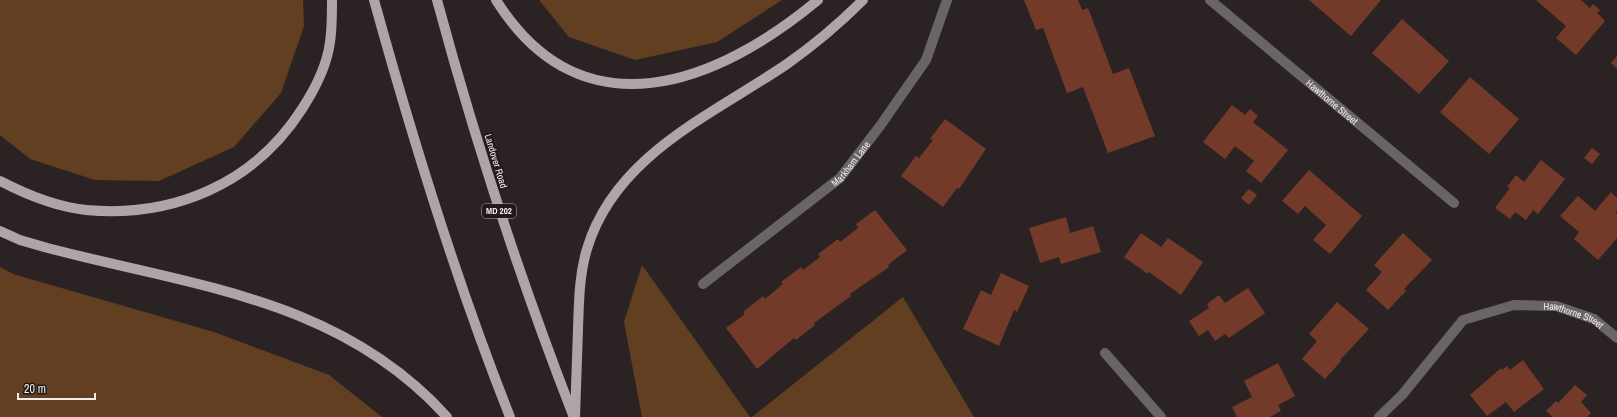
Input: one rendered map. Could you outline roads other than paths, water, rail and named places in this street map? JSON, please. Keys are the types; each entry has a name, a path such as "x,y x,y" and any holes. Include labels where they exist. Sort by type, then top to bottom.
{"main road":[{"path":"0,181 37,198 61,205 85,210 113,211 136,210 162,206 207,192 229,182 266,154 283,136 307,102 320,75 330,43 332,0"},
{"path":"374,0 405,111 444,238 468,308 510,417"},
{"name":"Landover Road","path":"437,0 490,185 548,350 574,417"},
{"path":"496,0 512,24 547,57 589,78 611,83 636,84 682,78 729,59 754,46 781,29 818,0"},
{"path":"574,417 579,296 582,270 594,229 610,201 632,172 648,157 681,132 787,64 812,46 863,0"},
{"path":"0,231 20,240 44,247 232,292 301,315 330,329 388,364 414,385 447,417"}],"street":[{"name":"Markham Lane","path":"703,284 840,178 880,126 926,60 947,0"},
{"name":"Hawthorne Street","path":"1210,0 1454,204"},
{"name":"Hawthorne Street","path":"1379,417 1402,395 1464,320 1514,305 1556,306 1594,319 1617,338"},
{"path":"1105,353 1161,417"}]}
